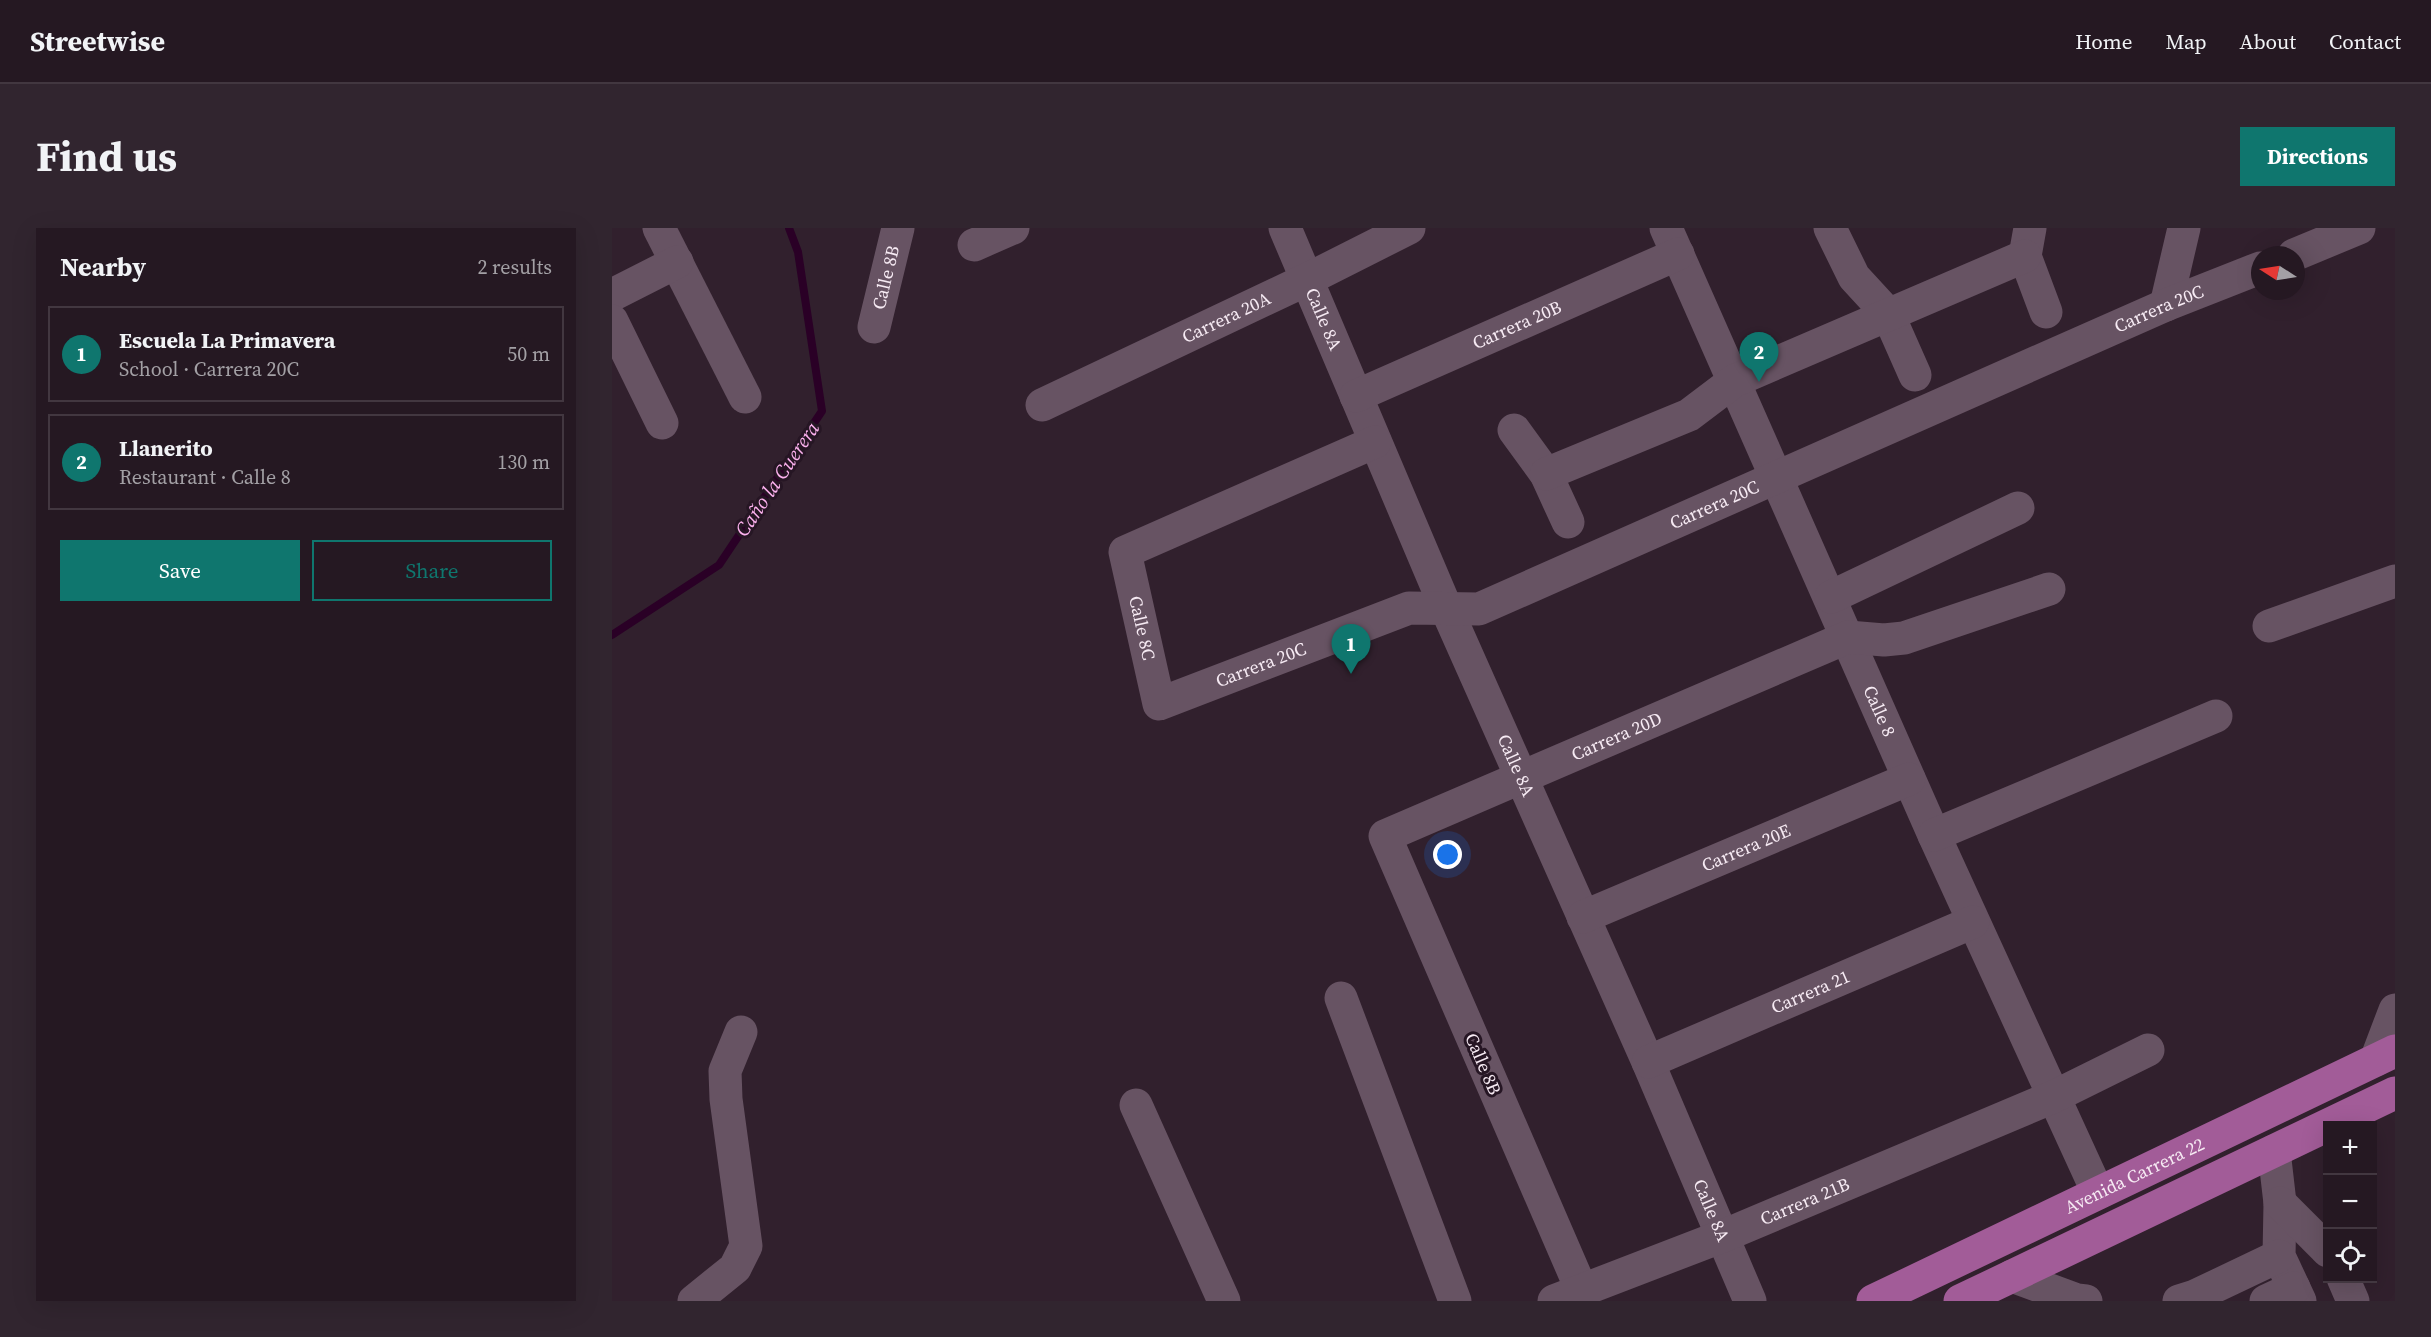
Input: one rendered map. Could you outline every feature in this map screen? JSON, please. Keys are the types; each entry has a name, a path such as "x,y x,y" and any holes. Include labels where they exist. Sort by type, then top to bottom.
{"main road":[{"name":"Avenida Carrera 22","path":"1873,1301 2386,1055"},
{"name":"Avenida Carrera 22","path":"1960,1301 2395,1093"}],"street":[{"path":"659,228 745,397"},
{"name":"Calle 8B","path":"874,327 898,228"},
{"path":"974,245 1013,228"},
{"name":"Calle 8A","path":"1285,228 1446,608 1648,1062 1750,1301"},
{"name":"Carrera 20A","path":"1042,405 1308,279 1409,228"},
{"path":"1830,228 1854,277 1888,314 1915,375"},
{"path":"2166,305 2184,228"},
{"path":"2305,250 2343,232"},
{"name":"Calle 8","path":"1672,241 1831,597 1934,835 2098,1193"},
{"name":"Carrera 20B","path":"1356,396 1672,241"},
{"path":"1546,474 1689,415 1734,381 1888,314 2028,242 2046,312"},
{"path":"612,295 677,262"},
{"name":"Carrera 20C","path":"1160,704 1409,608 1479,609 1777,475 2166,305 2251,272"},
{"path":"612,321 662,423"},
{"path":"1514,430 1546,474 1568,522"},
{"name":"Calle 8C","path":"1160,704 1125,552 1375,442"},
{"path":"1831,597 2018,508"},
{"path":"2270,626 2395,581"},
{"path":"1848,637 1884,640 1904,638 2049,589"},
{"name":"Carrera 20D","path":"1385,836 1848,637"},
{"path":"1934,835 2216,716"},
{"name":"Carrera 20E","path":"1583,917 1909,779"},
{"name":"Calle 8B","path":"1385,836 1568,1296"},
{"name":"Carrera 21","path":"1648,1062 1973,922"},
{"path":"1341,998 1455,1301"},
{"path":"2386,1055 2395,1010"},
{"path":"694,1301 735,1268 746,1246 726,1099 725,1071 741,1032"},
{"name":"Carrera 21B","path":"1568,1296 1723,1236 2053,1097 2148,1050"},
{"path":"1136,1105 1224,1301"},
{"path":"2274,1151 2280,1203 2279,1256 2287,1296"},
{"path":"2280,1203 2323,1246"},
{"path":"2179,1301 2195,1296 2234,1291 2279,1256"},
{"path":"2012,1276 2077,1300 2086,1301"},
{"path":"2345,1283 2353,1301"}],"waterway":[{"name":"Caño la Cuerera","path":"612,635 719,565 822,411 798,252 789,228"}],"place":[{"name":"Llanerito","path":"1759,382"},
{"name":"Escuela La Primavera","path":"1351,674"}]}
